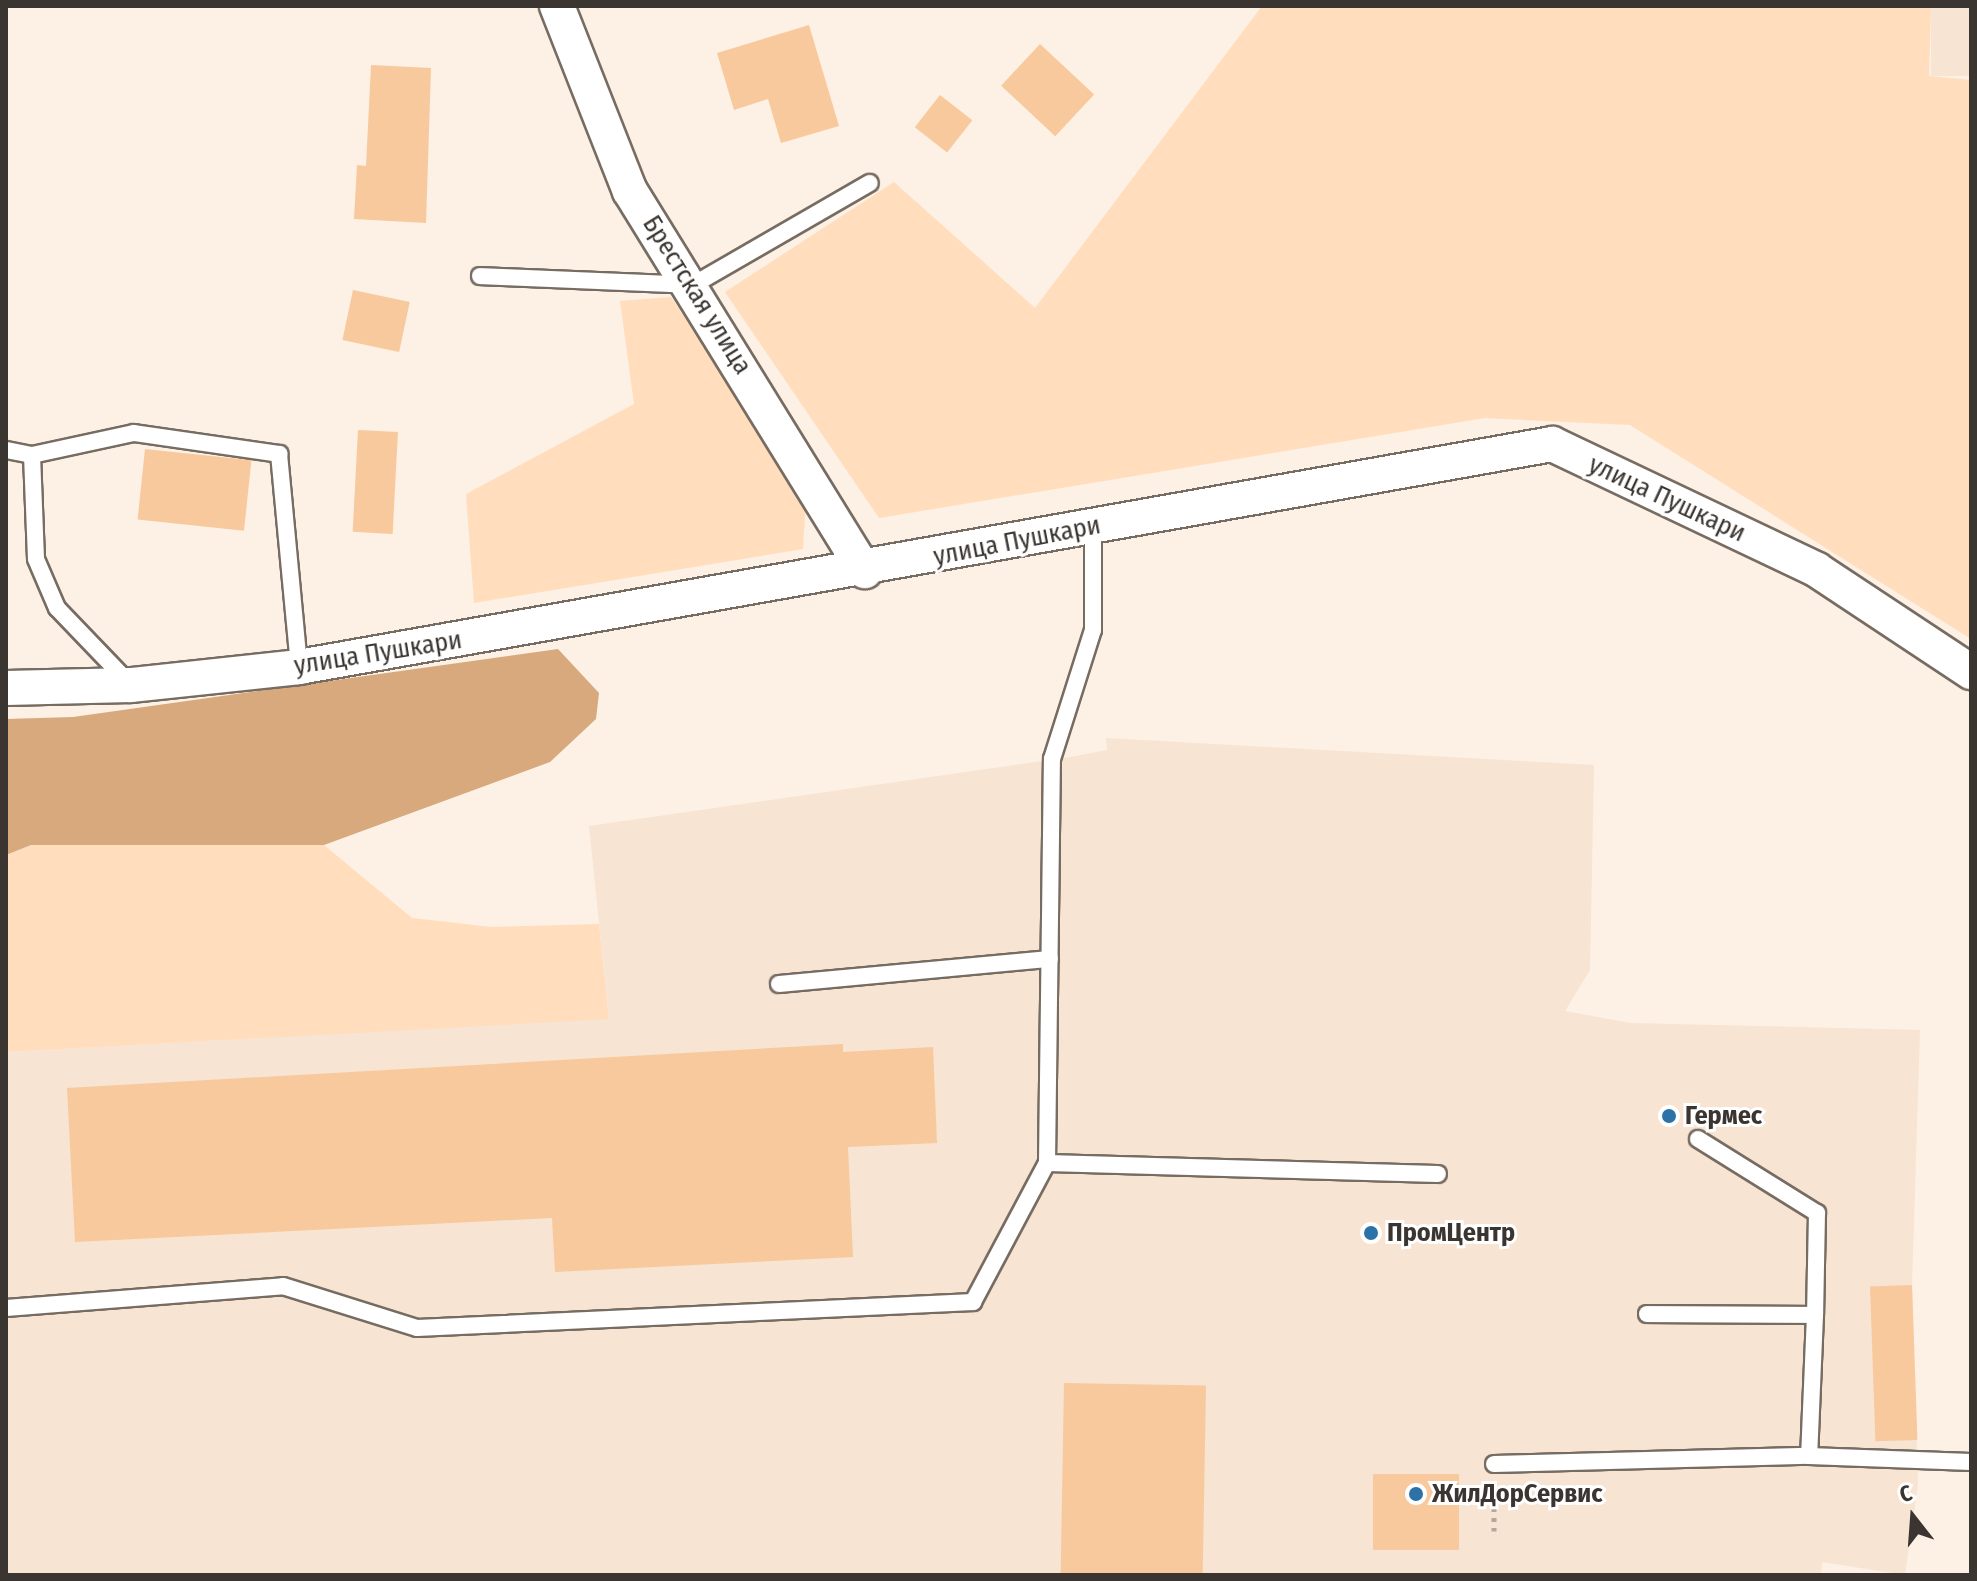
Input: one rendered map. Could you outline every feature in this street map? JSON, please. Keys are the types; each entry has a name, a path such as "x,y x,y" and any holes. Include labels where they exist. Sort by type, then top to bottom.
{"street":[{"name":"Брестская улица","path":"557,6 630,191 693,285 865,571"},
{"name":"улица Пушкари","path":"6,688 131,685 299,667 865,571 1093,526 1552,444 1817,570 1971,672"}],"lane":[{"path":"480,276 693,285 870,183"},
{"path":"6,450 32,455 134,433 279,454 299,667"},
{"path":"32,455 36,559 57,608 131,685"},
{"path":"6,1308 283,1286 417,1328 973,1302 1047,1163 1052,759 1093,630 1093,526"},
{"path":"779,984 1050,959"},
{"path":"1698,1139 1817,1213 1809,1456"},
{"path":"1047,1163 1438,1174"},
{"path":"1647,1314 1815,1315"},
{"path":"1494,1464 1809,1456 1971,1462"}],"path":[{"path":"1494,1464 1494,1531"}],"shaded area":[{"path":"1262,6 1931,6 1929,76 1971,80 1971,639 1630,425 1485,418 879,518 725,292 894,182 1035,308"},
{"path":"1931,6 1971,6 1971,76 1931,76"},
{"path":"671,297 806,501 803,549 474,603 466,494 634,404 620,301"},
{"path":"558,649 599,693 596,719 550,762 324,845 31,845 6,855 6,719 73,717"},
{"path":"1106,738 1594,765 1590,970 1565,1011 1631,1023 1920,1030 1912,1285 1918,1484 1905,1575 1822,1562 1821,1575 6,1575 6,1052 609,1018 589,826 1071,757 1107,750"},
{"path":"31,845 324,845 412,918 491,927 599,924 609,1019 6,1052 6,855"}],"building":[{"path":"809,25 839,126 781,143 768,99 734,110 717,53"},
{"path":"1040,44 1094,94 1055,136 1001,86"},
{"path":"371,65 431,68 426,223 354,219 357,165 366,166"},
{"path":"940,95 972,120 947,153 915,127"},
{"path":"353,290 410,302 399,352 342,340"},
{"path":"358,430 398,432 393,534 353,532"},
{"path":"145,449 251,460 244,531 138,520"},
{"path":"843,1044 843,1052 933,1047 937,1143 848,1147 853,1257 555,1272 552,1218 75,1242 67,1088"},
{"path":"1912,1285 1917,1440 1875,1441 1870,1286"},
{"path":"1064,1383 1206,1385 1203,1575 1061,1575"},
{"name":"ЖилДорСервис","path":"1373,1474 1459,1474 1459,1550 1373,1550"}],"place":[{"name":"Гермес","path":"1669,1116"},
{"name":"ПромЦентр","path":"1371,1233"},
{"name":"ЖилДорСервис","path":"1416,1494"}]}
